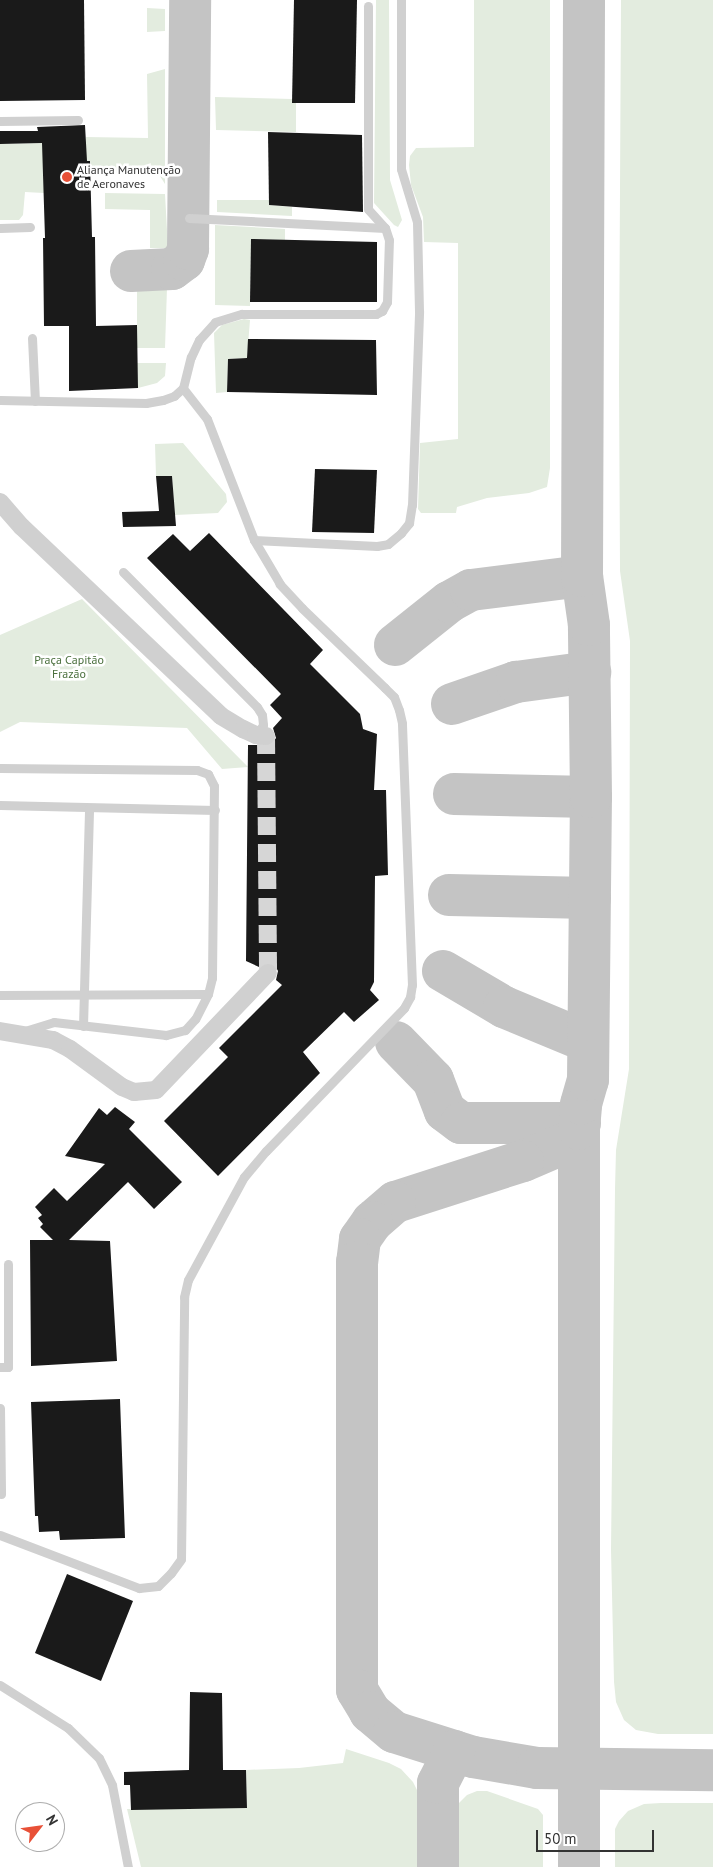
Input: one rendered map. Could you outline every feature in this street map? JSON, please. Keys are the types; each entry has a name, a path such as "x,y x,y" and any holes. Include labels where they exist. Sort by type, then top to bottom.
{"street":[{"path":"0,502 22,527 221,716 261,735"},
{"path":"0,518 22,527"},
{"path":"0,1031 53,1040 70,1049 122,1087 134,1092 156,1090 268,973"},
{"path":"0,1043 20,1033"}],"lane":[{"path":"254,540 377,546 388,544 409,523 412,505 419,311 417,222 401,169 401,0"},
{"path":"0,400 146,403 174,396 183,388 191,357 199,340 207,330 220,320 242,314 376,314 382,311 387,302 389,240 385,228 368,209 368,6"},
{"path":"0,121 78,120"},
{"path":"189,218 385,228"},
{"path":"0,228 30,227"},
{"path":"32,338 35,401"},
{"path":"0,1535 139,1588 158,1586 171,1574 181,1559 184,1297 188,1280 244,1177 266,1151 404,1008 410,997 412,985 403,733 399,710 394,697 302,608 280,584 254,540 207,419 183,388"},
{"path":"123,572 257,707 262,715 261,735"},
{"path":"0,768 197,770 208,774 214,786 212,978 208,994 195,1019 185,1030 177,1034 155,1035 54,1022 20,1033"},
{"path":"0,805 214,810"},
{"path":"83,1026 88,808"},
{"path":"0,995 208,994"},
{"path":"0,1367 8,1367 8,1264"},
{"path":"0,1408 1,1494"},
{"path":"0,1685 68,1728 99,1758 112,1785 128,1867"}],"green space":[{"path":"376,0 389,0 390,180 402,220 398,227 374,203"},
{"path":"474,0 550,0 550,468 547,487 529,493 487,498 457,507 456,513 421,513 418,509 420,443 458,439 458,243 424,242 423,217 411,185 409,165 410,156 416,148 474,147"},
{"path":"621,0 713,0 713,1734 658,1734 636,1730 624,1720 616,1702 614,1682 611,1550 615,1189 616,1150 629,1069 630,641 620,571"},
{"path":"147,8 165,9 165,31 147,32"},
{"path":"165,69 165,184 158,173 93,173 90,161 43,162 44,193 25,192 23,215 19,220 0,220 0,144 86,142 86,137 148,138 147,74"},
{"path":"215,97 292,99 296,103 296,132 216,130"},
{"path":"105,193 165,194 168,248 150,248 150,210 105,209"},
{"path":"217,200 269,200 269,205 292,207 292,216 217,212"},
{"path":"215,225 285,229 285,240 251,239 250,306 215,305"},
{"path":"167,288 165,348 137,348 137,289"},
{"path":"244,319 250,320 247,358 228,359 227,392 216,393 214,333 222,325"},
{"path":"137,363 166,363 165,376 157,383 138,388"},
{"path":"183,443 226,494 227,502 218,513 175,515 172,476 156,476 155,444"},
{"name":"Praça Capitão Frazão","path":"82,599 248,767 222,769 187,728 20,722 0,732 0,635"},
{"path":"346,1749 389,1763 401,1769 413,1782 421,1798 421,1867 141,1867 127,1809 247,1808 246,1770 299,1768 343,1763"},
{"path":"477,1791 487,1791 538,1809 543,1815 543,1867 452,1867 454,1816 458,1804 467,1795"},
{"path":"713,1803 713,1867 615,1867 615,1829 619,1821 628,1811 644,1804"}],"building":[{"path":"0,0 84,0 85,100 0,101"},
{"path":"294,0 357,0 355,103 292,103"},
{"path":"85,125 87,161 90,161 92,237 95,237 96,326 137,325 138,388 69,391 69,326 44,326 43,238 45,238 42,143 0,144 0,131 38,131 37,127"},
{"path":"268,132 362,135 363,212 269,205"},
{"path":"251,239 377,242 377,302 250,302"},
{"path":"248,339 376,340 377,395 227,392 228,359 247,358"},
{"path":"315,469 377,470 374,533 312,532"},
{"path":"156,476 172,476 176,526 123,527 122,512 159,511"},
{"path":"209,533 323,650 310,664 360,714 363,729 377,734 374,790 386,790 388,875 375,876 374,982 370,990 379,1000 354,1022 344,1012 303,1052 320,1073 218,1176 164,1121 228,1057 219,1048 282,985 276,980 278,971 275,965 266,963 259,967 246,961 248,745 271,745 276,738 273,728 282,718 270,705 281,694 147,558 173,534 190,551"},
{"path":"115,1107 135,1122 129,1129 182,1182 154,1209 128,1182 69,1240 110,1241 117,1361 31,1366 30,1240 53,1240 40,1227 43,1224 38,1218 42,1215 35,1207 54,1188 67,1201 105,1164 65,1156 99,1108 107,1115"},
{"path":"120,1399 125,1538 60,1540 59,1531 39,1532 38,1516 35,1516 31,1402"},
{"path":"67,1574 133,1601 101,1681 35,1653"},
{"path":"190,1692 222,1693 223,1770 246,1770 247,1808 131,1810 130,1785 124,1785 124,1772 189,1770"}],"taxiway":[{"path":"131,271 172,269 184,260 188,249 190,0"},
{"path":"579,1867 579,1129 581,1104 588,1080 591,797 589,625 582,576 584,0"},
{"path":"395,645 449,602 471,590 582,576"},
{"path":"452,704 516,682 590,672"},
{"path":"454,794 591,797"},
{"path":"449,895 590,898"},
{"path":"443,971 504,1007 588,1042"},
{"path":"396,1042 433,1080 445,1111 461,1123 580,1123"},
{"path":"579,1129 563,1144 523,1161 395,1202 372,1222 360,1239 357,1262 357,1690 370,1712 394,1732 473,1757 537,1768 713,1770"},
{"path":"438,1867 438,1783 454,1751"}],"tunnel":[{"path":"266,736 268,973"}],"place":[{"name":"Aliança Manutenção de Aeronaves","path":"67,177"}]}
